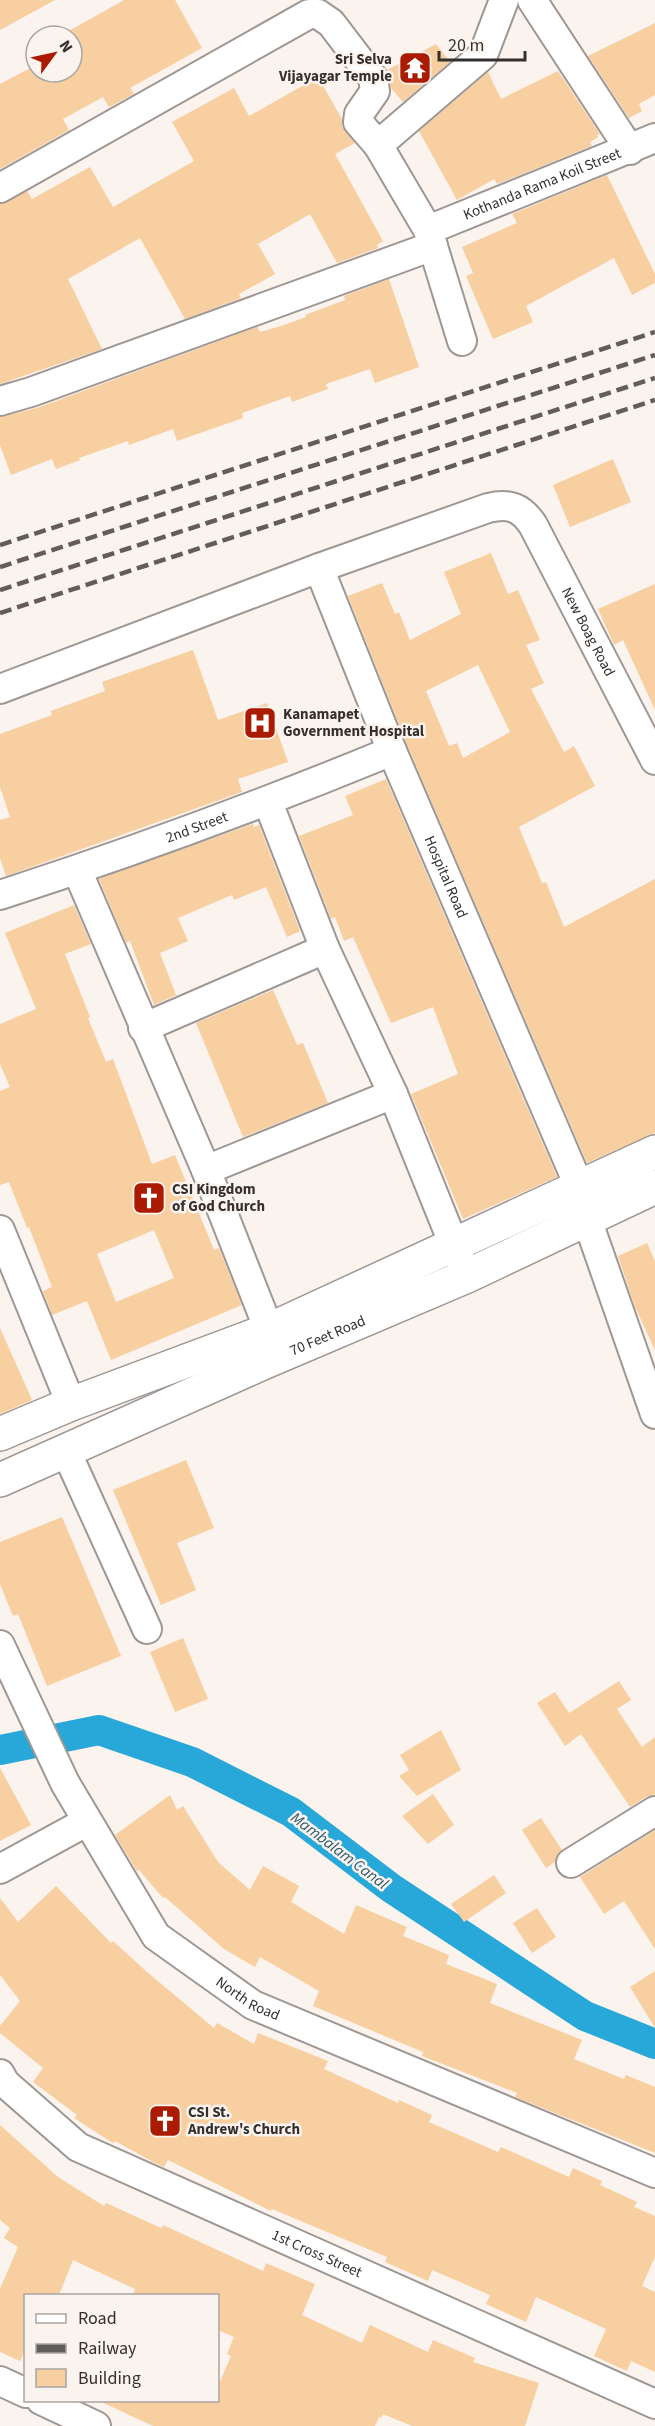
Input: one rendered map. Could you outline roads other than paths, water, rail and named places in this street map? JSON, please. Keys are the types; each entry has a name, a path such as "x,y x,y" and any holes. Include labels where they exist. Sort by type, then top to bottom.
{"main road":[{"path":"0,1434 71,1404 269,1330 655,1152"},
{"name":"70 Feet Road","path":"0,1480 274,1358 467,1276 655,1188"}],"street":[{"path":"378,146 483,55 504,0"},
{"path":"532,0 642,144"},
{"path":"0,188 309,14 318,14 331,23 375,82 375,91 359,114 358,122 378,146 430,238 462,341"},
{"name":"Kothanda Rama Koil Street","path":"0,401 31,392 430,238 642,144"},
{"name":"New Boag Road","path":"319,568 488,508 498,506 518,508 525,513 533,525 655,760"},
{"path":"0,689 319,568"},
{"name":"Hospital Road","path":"319,568 392,751 579,1186 587,1219"},
{"name":"2nd Street","path":"0,895 268,802 392,751"},
{"path":"268,802 325,949 393,1094 467,1276"},
{"path":"77,870 206,1170 269,1330"},
{"path":"143,1028 325,949"},
{"path":"206,1170 393,1094"},
{"path":"587,1219 655,1414"},
{"path":"0,1230 71,1404"},
{"path":"66,1452 147,1629"},
{"name":"North Road","path":"0,1645 65,1783 86,1822 156,1936 253,2005 655,2173"},
{"path":"571,1863 655,1811"},
{"path":"0,1869 86,1822"},
{"name":"1st Cross Street","path":"0,2074 6,2083 78,2147 655,2404"},
{"path":"0,2381 24,2392"},
{"path":"45,2402 96,2426"}],"waterway":[{"name":"Mambalam Canal","path":"0,1750 99,1730 192,1762 291,1812 391,1888 585,2016 655,2044"}],"railway":[{"path":"0,545 655,332"},
{"path":"0,567 655,355"},
{"path":"0,590 655,378"},
{"path":"0,613 655,400"}],"place":[{"name":"Sri Selva Vijayagar Temple","path":"415,68"},
{"name":"Kanamapet Government Hospital","path":"260,723"},
{"name":"CSI Kingdom of God Church","path":"149,1198"},
{"name":"CSI St. Andrew's Church","path":"165,2121"}]}
